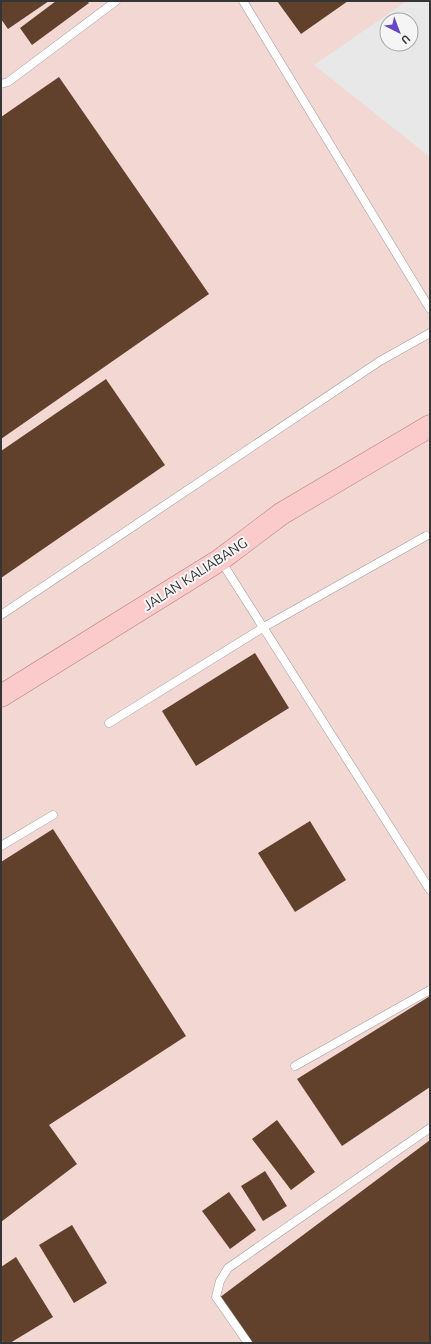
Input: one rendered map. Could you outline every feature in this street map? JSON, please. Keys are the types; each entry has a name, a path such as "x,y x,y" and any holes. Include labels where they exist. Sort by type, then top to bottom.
{"main road":[{"name":"JALAN KALIABANG","path":"1,696 220,560 281,514 430,426"}],"lane":[{"path":"1,84 8,82 116,1"},
{"path":"243,1 430,309"},
{"path":"1,615 380,361 430,333"},
{"path":"109,723 264,627 426,536"},
{"path":"220,560 430,890"},
{"path":"1,846 53,815"},
{"path":"295,1066 430,990"},
{"path":"248,1343 216,1297 220,1281 228,1268 430,1128"}],"shaded area":[{"path":"1,1 407,1 391,12 379,12 379,20 314,65 430,157 430,1343 1,1343"}],"building":[{"path":"1,1 49,1 8,29 1,19"},
{"path":"56,1 87,1 89,3 32,45 20,28"},
{"path":"277,1 348,1 301,34"},
{"path":"59,77 209,294 1,439 1,117"},
{"path":"106,379 165,465 1,578 1,451"},
{"path":"255,653 289,708 196,766 162,711"},
{"path":"310,821 346,880 295,912 258,853"},
{"path":"53,829 186,1036 49,1125 77,1164 1,1222 1,862"},
{"path":"430,996 430,1087 342,1146 297,1079"},
{"path":"277,1120 315,1172 291,1190 252,1139"},
{"path":"430,1140 430,1343 252,1343 219,1298"},
{"path":"265,1171 287,1206 263,1221 241,1186"},
{"path":"229,1192 256,1230 230,1249 202,1211"},
{"path":"72,1225 107,1283 74,1303 39,1245"},
{"path":"16,1257 53,1317 10,1343 3,1343 1,1339 1,1267"}]}
